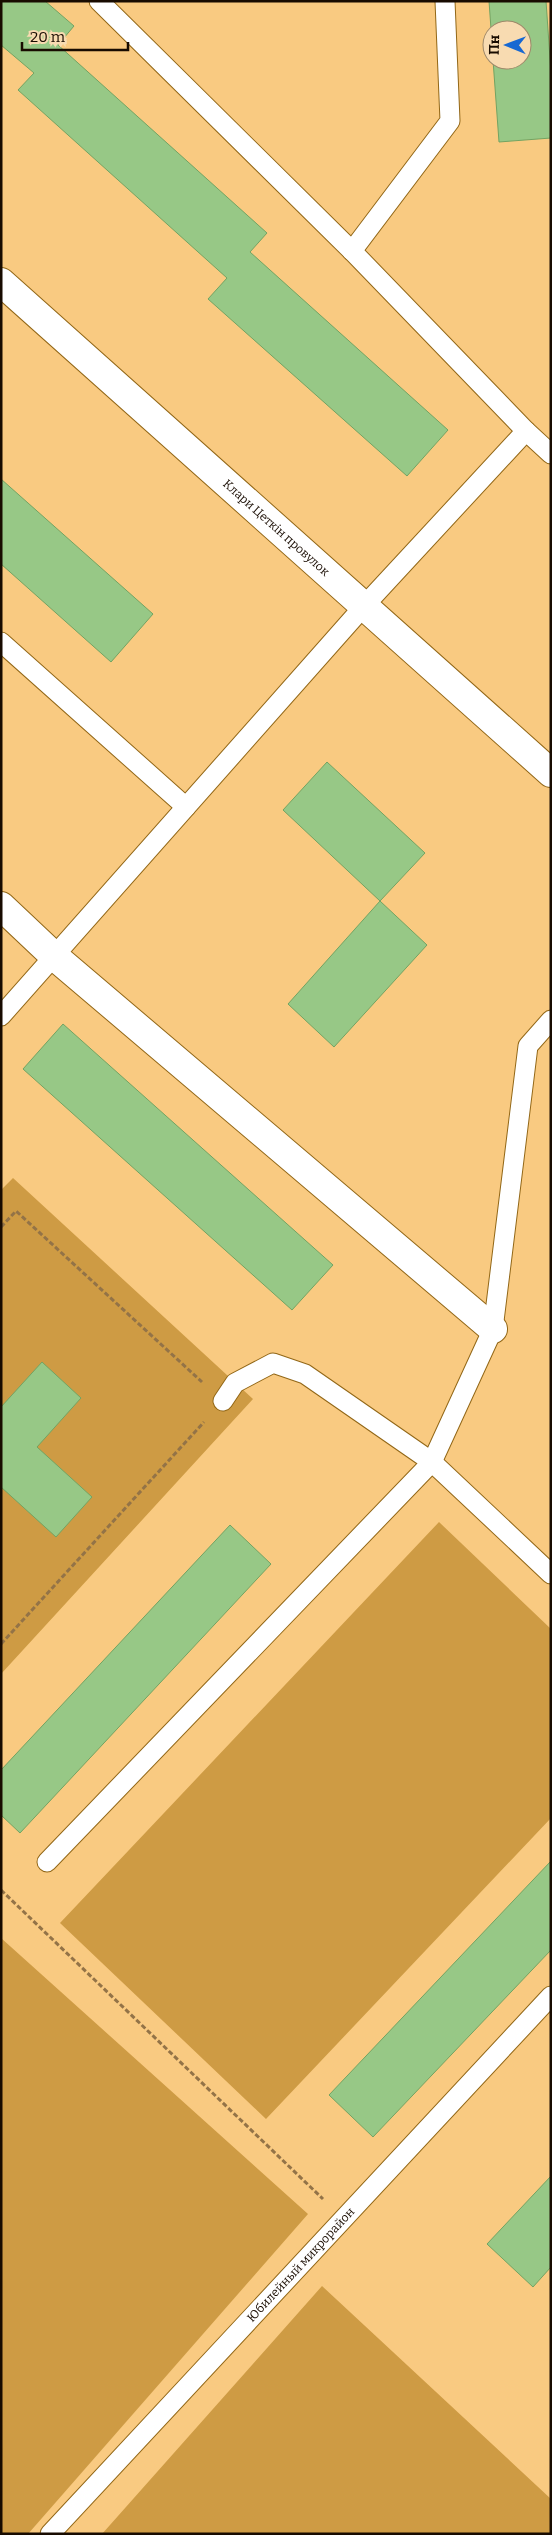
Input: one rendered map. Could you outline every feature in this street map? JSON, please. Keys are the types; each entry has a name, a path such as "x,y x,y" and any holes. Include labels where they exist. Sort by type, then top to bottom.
{"street":[{"name":"Клари Цеткін провулок","path":"1,282 551,773"},
{"path":"1,906 54,956 493,1329"}],"lane":[{"path":"99,1 352,251 526,431 551,454"},
{"path":"352,251 450,121 445,1"},
{"path":"1,1016 364,606 526,431"},
{"path":"1,642 186,807"},
{"path":"47,1862 432,1462 493,1329 528,1046 551,1020"},
{"path":"223,1401 235,1383 273,1363 305,1374 432,1462 551,1574"},
{"name":"Юбилейный микрорайон","path":"50,2534 551,1996"}],"path":[{"path":"1,1227 16,1211 223,1401 1,1644"},
{"path":"1,1890 343,2219"}],"shaded area":[{"path":"13,1178 253,1399 1,1674 1,1190"},
{"path":"439,1522 551,1629 551,1818 266,2119 60,1923"},
{"path":"1,1938 308,2214 28,2534 1,2534"},
{"path":"322,2286 551,2499 551,2534 102,2534"}],"building":[{"path":"1,1 45,1 74,26 58,45 267,233 250,252 448,430 407,476 208,299 227,278 18,90 34,73 1,45"},
{"path":"489,1 546,1 551,73 551,138 499,142 494,70 532,70 532,20 490,20"},
{"path":"1,479 153,614 111,662 1,564"},
{"path":"327,762 425,853 380,901 283,810"},
{"path":"380,901 427,945 334,1047 288,1004"},
{"path":"63,1024 333,1265 292,1310 23,1069"},
{"path":"42,1362 81,1398 37,1447 92,1497 56,1537 1,1487 1,1407"},
{"path":"230,1525 271,1564 20,1833 1,1815 1,1770"},
{"path":"551,1861 551,1950 373,2137 329,2095"},
{"path":"551,2176 551,2267 533,2287 487,2244"}]}
